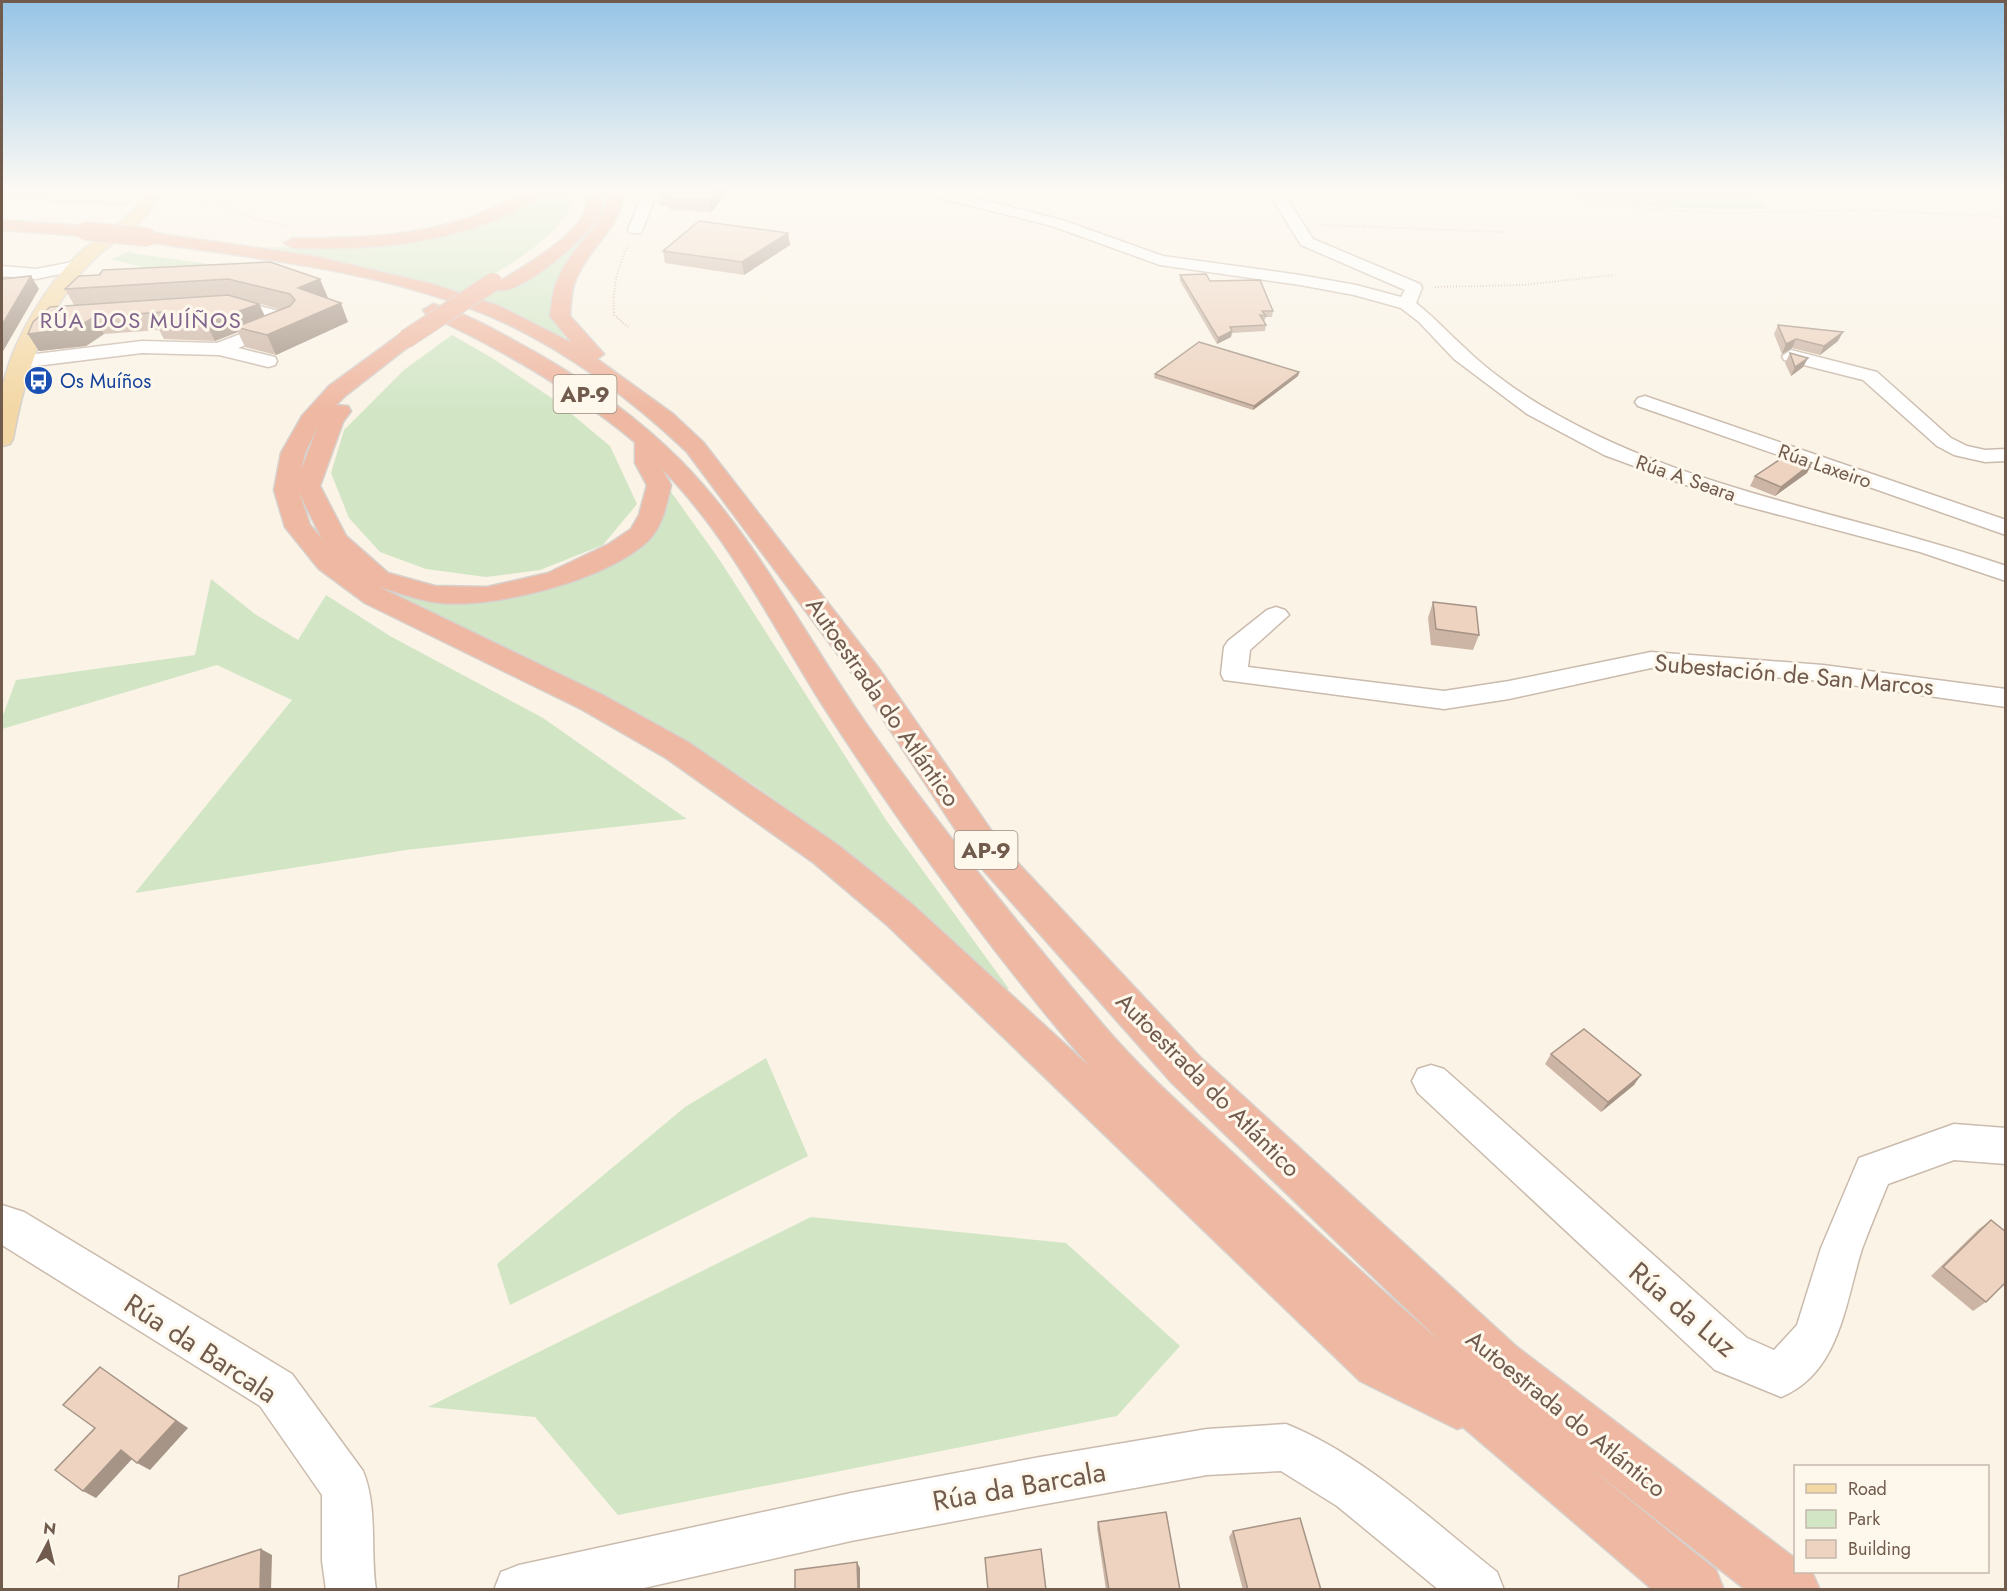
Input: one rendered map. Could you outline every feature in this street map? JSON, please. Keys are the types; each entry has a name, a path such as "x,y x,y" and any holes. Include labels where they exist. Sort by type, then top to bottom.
{"highway":[{"name":"Autoestrada do Atlántico","path":"255,263 300,271 424,306 471,327 550,371 644,439 700,498 770,596 854,730 967,888 1119,1072 1303,1251 1494,1423 1696,1590"},
{"name":"Autoestrada do Atlántico","path":"322,263 425,288 492,310 535,331 575,352 626,388 695,447 870,677 990,855 1186,1070 1500,1364 1716,1534 1792,1590"},
{"path":"500,284 525,263"},
{"path":"535,263 337,391 310,421 293,453 286,490 298,527 328,563 375,597 592,702 677,750 826,854 898,914 1377,1364 1494,1423"},
{"path":"578,263 567,278 560,316 572,332 626,388"},
{"path":"413,341 332,420 308,486 335,540 379,579 435,594 487,595 557,579 618,550 640,534 652,515 659,485 647,463 644,439"}],"main road":[{"path":"2,439 9,394 19,362 40,318 72,273 82,263"}],"street":[{"name":"Rúa A Seara","path":"1183,263 1410,296"},
{"name":"Rúa A Seara","path":"1348,263 1410,296 1425,318 1461,355 1534,410 1611,451 1746,499 1962,557 2006,574"},
{"path":"2,271 72,273"},
{"path":"8,284 36,273"},
{"path":"8,284 72,273"},
{"path":"201,308 236,305 292,320 219,349"},
{"path":"40,318 61,316"},
{"path":"19,362 142,347 219,349 268,362"},
{"path":"1791,356 1870,376 1944,442 1961,451 1985,456 2006,455"},
{"name":"Rúa Laxeiro","path":"1645,402 2006,528"},
{"name":"Subestación de San Marcos","path":"1276,615 1237,647 1234,674 1443,700 1509,690 1651,660 1823,673 2006,698"},
{"name":"Rúa da Luz","path":"1431,1081 1731,1354 1781,1375 1815,1338 1842,1248 1872,1172 1954,1142 2006,1146"},
{"name":"Rúa da Barcala","path":"2,1225 9,1226 276,1390 346,1488 346,1561 351,1590"},
{"name":"Rúa da Barcala","path":"519,1590 851,1517 1208,1452 1286,1447 1354,1489 1479,1590"}],"path":[{"path":"620,263 611,291 614,315 628,327"},
{"path":"1410,296 1613,275"}],"green space":[{"path":"127,263 204,263 274,273 157,271"},
{"path":"348,263 511,263 484,280 511,289 549,263 572,263 552,295 553,316 566,340 494,307 381,271"},
{"path":"452,335 492,358 556,401 610,446 637,504 603,545 540,570 486,577 426,569 380,552 349,518 331,473 344,430 404,370"},
{"path":"669,489 721,562 886,820 1009,989 1004,989 834,842 754,785 675,735 380,586 541,588 664,511"},
{"path":"211,579 255,614 298,640 326,595 390,636 543,718 687,819 406,850 135,893 292,700 217,665 2,729 2,718 16,680 195,655"},
{"path":"766,1058 808,1156 510,1305 497,1264 685,1107"},
{"path":"811,1217 1066,1243 1180,1346 1117,1416 618,1515 535,1417 428,1407"}],"building":[{"path":"274,263 320,279 298,288 341,303 267,335 236,327 290,306 295,300 290,294 228,279 65,289 79,276 99,275 103,270"},
{"path":"1206,274 1210,281 1260,280 1273,311 1262,311 1266,316 1260,315 1266,325 1230,327 1232,331 1218,338 1180,275"},
{"path":"31,276 2,325 2,279"},
{"path":"228,295 259,304 206,323 155,322 164,312 94,317 76,328 28,334 33,322 50,307"},
{"path":"1778,325 1843,332 1824,346 1796,339 1786,344"},
{"path":"1199,342 1299,372 1254,406 1155,374"},
{"path":"1790,353 1808,358 1795,367"},
{"path":"1788,454 1812,463 1781,487 1755,476"},
{"path":"1433,602 1476,607 1479,635 1436,629"},
{"path":"1584,1029 1641,1075 1608,1102 1551,1054"},
{"path":"1991,1220 2006,1232 2006,1282 1986,1302 1943,1267"},
{"path":"100,1367 176,1421 137,1463 121,1450 83,1491 55,1470 95,1428 63,1405"},
{"path":"1166,1512 1180,1590 1109,1590 1098,1522"},
{"path":"1300,1518 1321,1590 1248,1590 1233,1531"},
{"path":"261,1549 260,1590 178,1590 179,1576"},
{"path":"1041,1549 1046,1590 988,1590 985,1558"},
{"path":"857,1562 858,1590 795,1590 795,1570"}],"place":[{"name":"Os Muíños","path":"39,381"}],"district":[{"name":"RÚA DOS MUÍÑOS","path":"141,320"}]}
